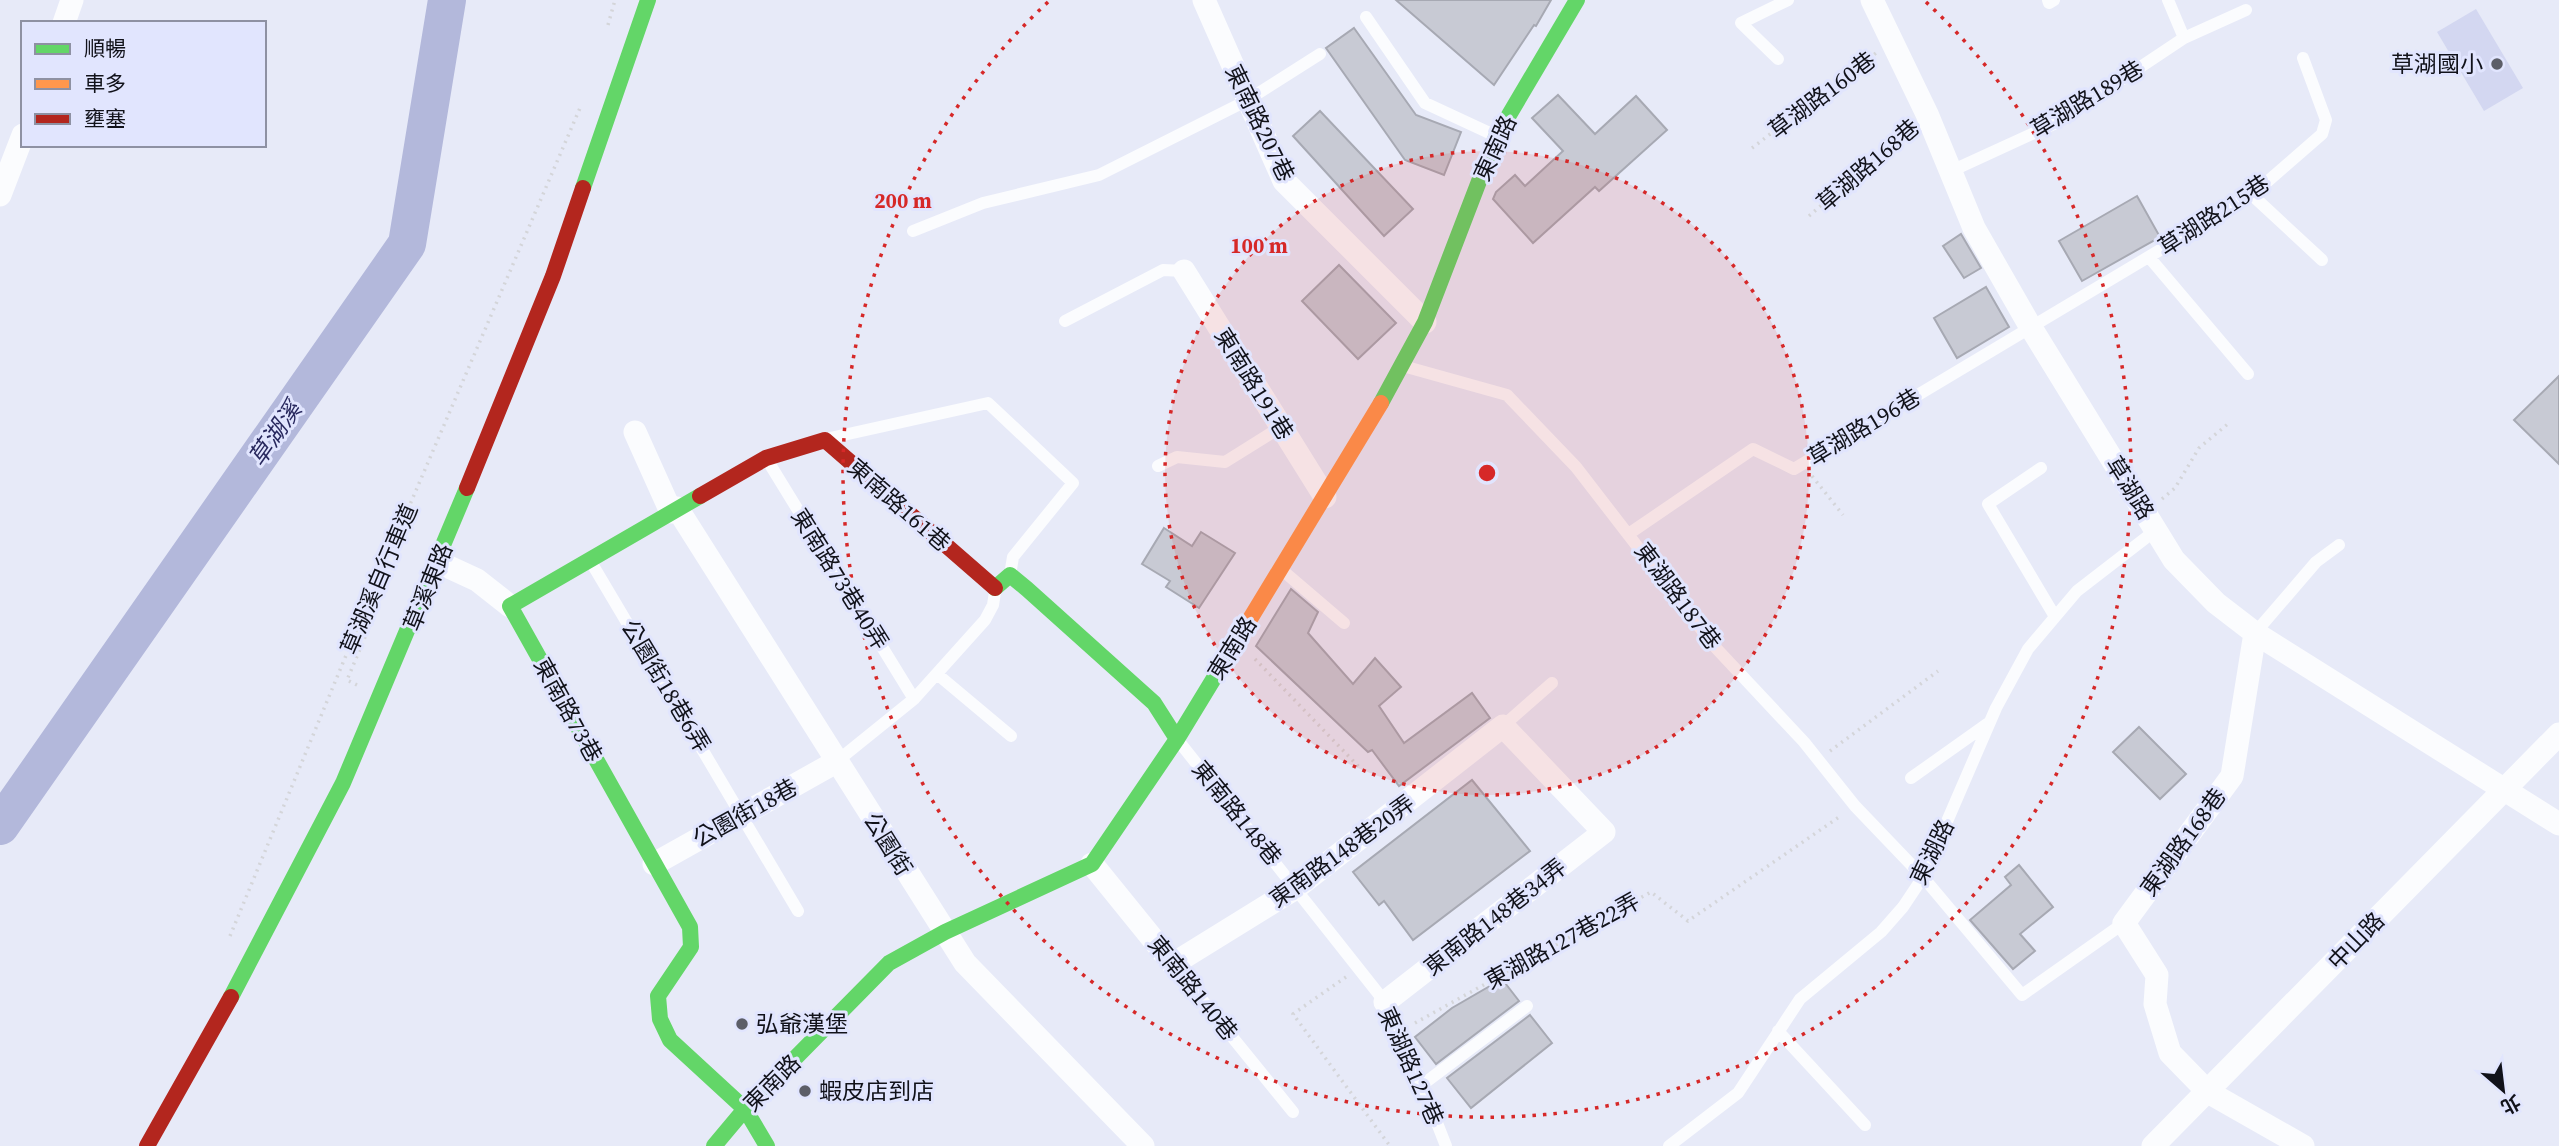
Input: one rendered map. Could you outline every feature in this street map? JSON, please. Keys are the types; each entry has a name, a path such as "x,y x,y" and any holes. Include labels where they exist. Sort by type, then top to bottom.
{"street":[{"path":"65,21 72,0"},
{"name":"草溪東路","path":"147,1146 243,976 343,783 438,562 553,276 648,0"},
{"name":"東南路207巷","path":"1204,0 1246,101 1284,181 1425,322"},
{"name":"東南路","path":"713,1146 745,1108 889,963 944,932 1092,864 1177,739 1282,569 1402,366 1425,322 1496,137 1577,0"},
{"name":"草湖路","path":"1872,0 1927,114 1974,228 2030,326 2175,560 2216,603 2255,633 2559,824"},
{"path":"0,195 21,140"},
{"name":"東南路191巷","path":"1184,271 1325,496"},
{"name":"公園街","path":"635,432 674,510 965,963 1143,1146"},
{"path":"438,562 477,580 510,606 766,458 825,440"},
{"name":"東南路161巷","path":"825,440 996,589"},
{"path":"996,589 1010,575 1154,703 1177,739"},
{"name":"東南路73巷","path":"510,606 690,927 691,947 659,996 660,1019 677,1048 745,1108 767,1146"},
{"name":"東湖路168巷","path":"2124,923 2232,776 2255,633"},
{"name":"東南路148巷34弄","path":"1385,1002 1604,832 1503,726"},
{"name":"東南路148巷20弄","path":"1173,964 1296,888 1392,816 1503,726"},
{"name":"中山路","path":"2153,1146 2559,734"},
{"name":"公園街18巷","path":"654,864 836,762"},
{"name":"東南路140巷","path":"1092,864 1173,964"},
{"path":"2124,923 2157,975 2155,1004 2170,1053 2208,1092 2303,1146"}],"lane":[{"path":"1778,60 1741,23 1788,0"},
{"path":"2048,0 2049,3 2054,0"},
{"path":"2168,0 2184,38"},
{"name":"草湖路189巷","path":"1950,172 2059,122 2184,38 2246,10"},
{"path":"1366,17 1425,103 1496,137"},
{"path":"913,231 982,203 1099,175 1246,101 1320,54"},
{"name":"草湖路215巷","path":"2030,326 2252,195 2322,134 2326,120 2303,58"},
{"path":"2252,195 2322,260"},
{"path":"2149,257 2248,374"},
{"path":"1065,321 1163,270 1184,271"},
{"name":"草湖路196巷","path":"1630,533 1753,449 1794,469 2030,326"},
{"name":"東湖路187巷","path":"1402,366 1507,394 1576,467 1630,533 1715,647 1819,760 1855,806 1923,877"},
{"name":"東南路161巷","path":"825,440 988,403 1073,484 1013,557 1010,575"},
{"path":"1158,466 1177,457 1225,462 1281,427"},
{"name":"東南路73巷40弄","path":"766,458 914,699"},
{"path":"2041,468 1989,504 2054,615"},
{"name":"東湖路","path":"1669,1146 1738,1093 1800,999 1881,932 1903,907 1923,877 1990,722 2028,649 2077,591 2150,522"},
{"path":"2255,633 2316,562 2339,545"},
{"name":"公園街18巷6弄","path":"589,559 798,911"},
{"path":"1282,569 1344,623"},
{"path":"836,762 914,699 985,620 993,605 996,589"},
{"path":"937,674 1011,736"},
{"name":"東南路148巷20弄","path":"1503,726 1552,683"},
{"path":"1911,778 1990,722"},
{"name":"東南路148巷","path":"1177,739 1296,888"},
{"name":"東湖路168巷","path":"1923,877 2022,995 2124,923"},
{"name":"東湖路127巷","path":"1296,888 1385,1002 1401,1031 1446,1146"},
{"name":"東南路140巷","path":"1173,964 1293,1112"},
{"path":"1422,1085 1527,1006"},
{"path":"1777,1031 1865,1125"}],"path":[{"path":"605,38 615,0"},
{"name":"草湖路160巷","path":"1752,148 1892,42"},
{"name":"草湖溪自行車道","path":"227,945 366,607 583,101"},
{"name":"草湖路168巷","path":"1809,216 1927,114"},
{"path":"2150,522 2199,448 2229,423"},
{"path":"1802,464 1843,516"},
{"path":"1237,639 1359,766"},
{"path":"1819,760 1938,671"},
{"name":"東湖路127巷22弄","path":"1401,1031 1651,892 1688,921 1855,806"},
{"path":"1359,968 1293,1014 1390,1146"}],"shaded area":[{"path":"2476,9 2523,88 2484,111 2437,32"}],"building":[{"path":"1396,0 1551,0 1494,85"},
{"path":"1354,28 1416,115 1461,132 1444,175 1405,160 1326,48"},
{"path":"1558,95 1595,134 1636,96 1667,130 1599,191 1595,187 1533,243 1493,199 1496,192 1515,175 1525,186 1563,151 1532,118"},
{"path":"1320,111 1413,209 1384,236 1293,136"},
{"path":"2137,196 2160,237 2082,281 2059,241"},
{"path":"1961,234 1981,268 1964,278 1943,246"},
{"path":"1339,265 1396,323 1358,359 1302,301"},
{"path":"1986,287 2009,327 1957,358 1934,318"},
{"path":"2559,376 2559,464 2514,420"},
{"path":"1164,528 1192,546 1201,532 1235,553 1199,608 1166,587 1170,581 1142,564"},
{"path":"1291,589 1318,612 1308,633 1353,684 1375,658 1401,687 1379,706 1404,743 1472,693 1490,718 1399,786 1372,750 1368,752 1256,646"},
{"path":"2139,727 2186,774 2160,799 2113,752"},
{"path":"1472,780 1530,851 1413,940 1384,901 1379,905 1353,872"},
{"path":"2019,865 2053,907 2020,934 2035,951 2013,969 1970,920 2011,885 2005,877"},
{"path":"1502,979 1519,1001 1436,1064 1415,1037 1452,1008"},
{"path":"1530,1015 1552,1043 1471,1108 1447,1078"}],"waterway":[{"name":"草湖溪","path":"0,826 407,244 447,0"}],"traffic: fast":[{"path":"583,188 648,0"},
{"path":"1381,403 1425,322 1496,137 1577,0"},
{"path":"231,997 343,783 467,488"},
{"path":"700,496 510,606 690,927 691,947 658,996 660,1019 670,1040 745,1109 767,1146"},
{"path":"995,588 1010,575 1027,589 1154,703 1177,739"},
{"path":"714,1146 745,1109 889,963 945,932 1092,864 1177,739 1247,624"}],"traffic: slow":[{"path":"1247,624 1381,403"}],"traffic: jam":[{"path":"467,488 553,276 583,188"},
{"path":"700,496 766,458 825,440 995,588"},
{"path":"147,1146 231,997"}],"place":[{"name":"草湖國小","path":"2497,64"},
{"name":"弘爺漢堡","path":"742,1024"},
{"name":"蝦皮店到店","path":"805,1091"}]}
